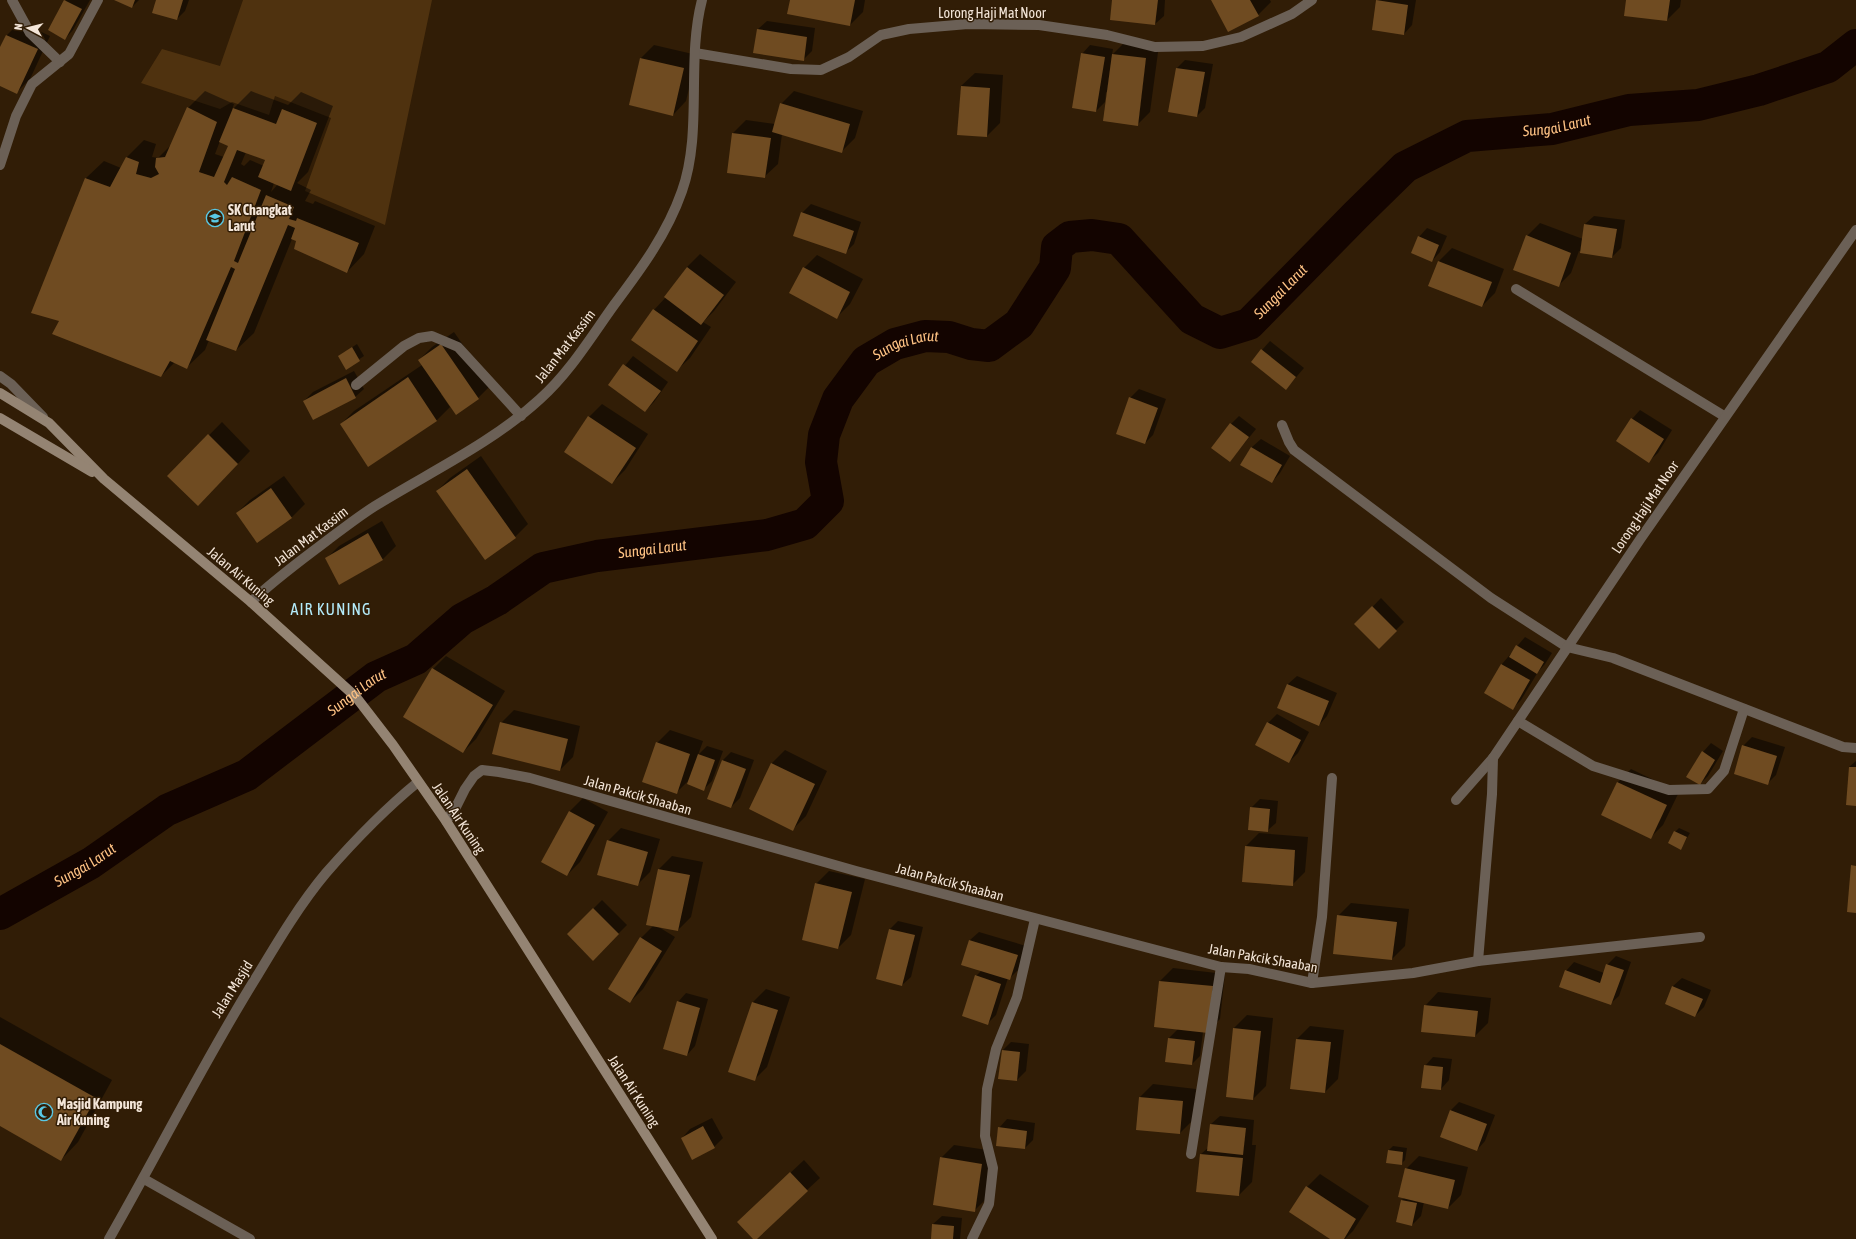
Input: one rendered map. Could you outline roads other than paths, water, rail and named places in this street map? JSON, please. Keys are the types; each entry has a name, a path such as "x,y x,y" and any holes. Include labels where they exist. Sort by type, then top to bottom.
{"main road":[{"name":"Jalan Air Kuning","path":"0,393 49,423 104,479 251,602 317,660 356,698 393,745 446,821 712,1239"},
{"name":"Jalan Air Kuning","path":"0,418 104,479"}],"street":[{"path":"12,0 30,33 60,62"},
{"path":"0,165 16,116 32,84 69,54 98,0"},
{"name":"Jalan Mat Kassim","path":"251,602 372,507 468,451 521,416 560,380 648,259 670,221 682,190 690,159 696,31 702,0"},
{"name":"Lorong Haji Mat Noor","path":"695,53 791,69 821,70 849,56 881,36 909,29 968,24 1039,25 1107,35 1155,46 1203,46 1241,37 1292,14 1312,0"},
{"name":"Lorong Haji Mat Noor","path":"1456,800 1493,758 1724,416 1856,230"},
{"path":"1516,289 1724,416"},
{"path":"356,385 404,346 419,338 432,336 458,347 521,416"},
{"path":"0,376 49,423"},
{"path":"1282,425 1294,450 1492,598 1568,647 1613,658 1844,747 1856,748"},
{"path":"1518,721 1593,766 1669,790 1708,789 1724,771 1744,709"},
{"path":"1478,961 1492,794 1493,758"},
{"name":"Jalan Pakcik Shaaban","path":"446,821 474,776 482,770 499,772 537,781 856,872 1035,919 1221,967 1249,969 1312,983 1413,973 1478,961 1700,937"},
{"path":"1312,983 1322,917 1332,778"},
{"name":"Jalan Masjid","path":"109,1239 144,1179 224,1029 285,930 326,874 393,803 418,782"},
{"path":"972,1239 989,1204 992,1168 985,1136 987,1090 996,1049 1017,997 1035,919"},
{"path":"1192,1154 1221,967"},
{"path":"144,1179 250,1239"}],"waterway":[{"name":"Sungai Larut","path":"0,914 91,863 167,810 247,775 376,677 416,659 462,619 497,600 543,568 597,556 767,535 805,524 828,501 821,462 824,435 838,399 866,361 895,344 925,336 949,337 971,344 989,346 1019,324 1055,268 1057,247 1070,237 1092,235 1119,239 1192,319 1220,333 1249,324 1405,167 1467,136 1552,129 1629,110 1698,105 1759,90 1828,67 1856,45"}],"place":[{"name":"SK Changkat Larut","path":"215,218"},
{"name":"Masjid Kampung Air Kuning","path":"44,1112"}],"district":[{"name":"AIR KUNING","path":"331,609"}]}
